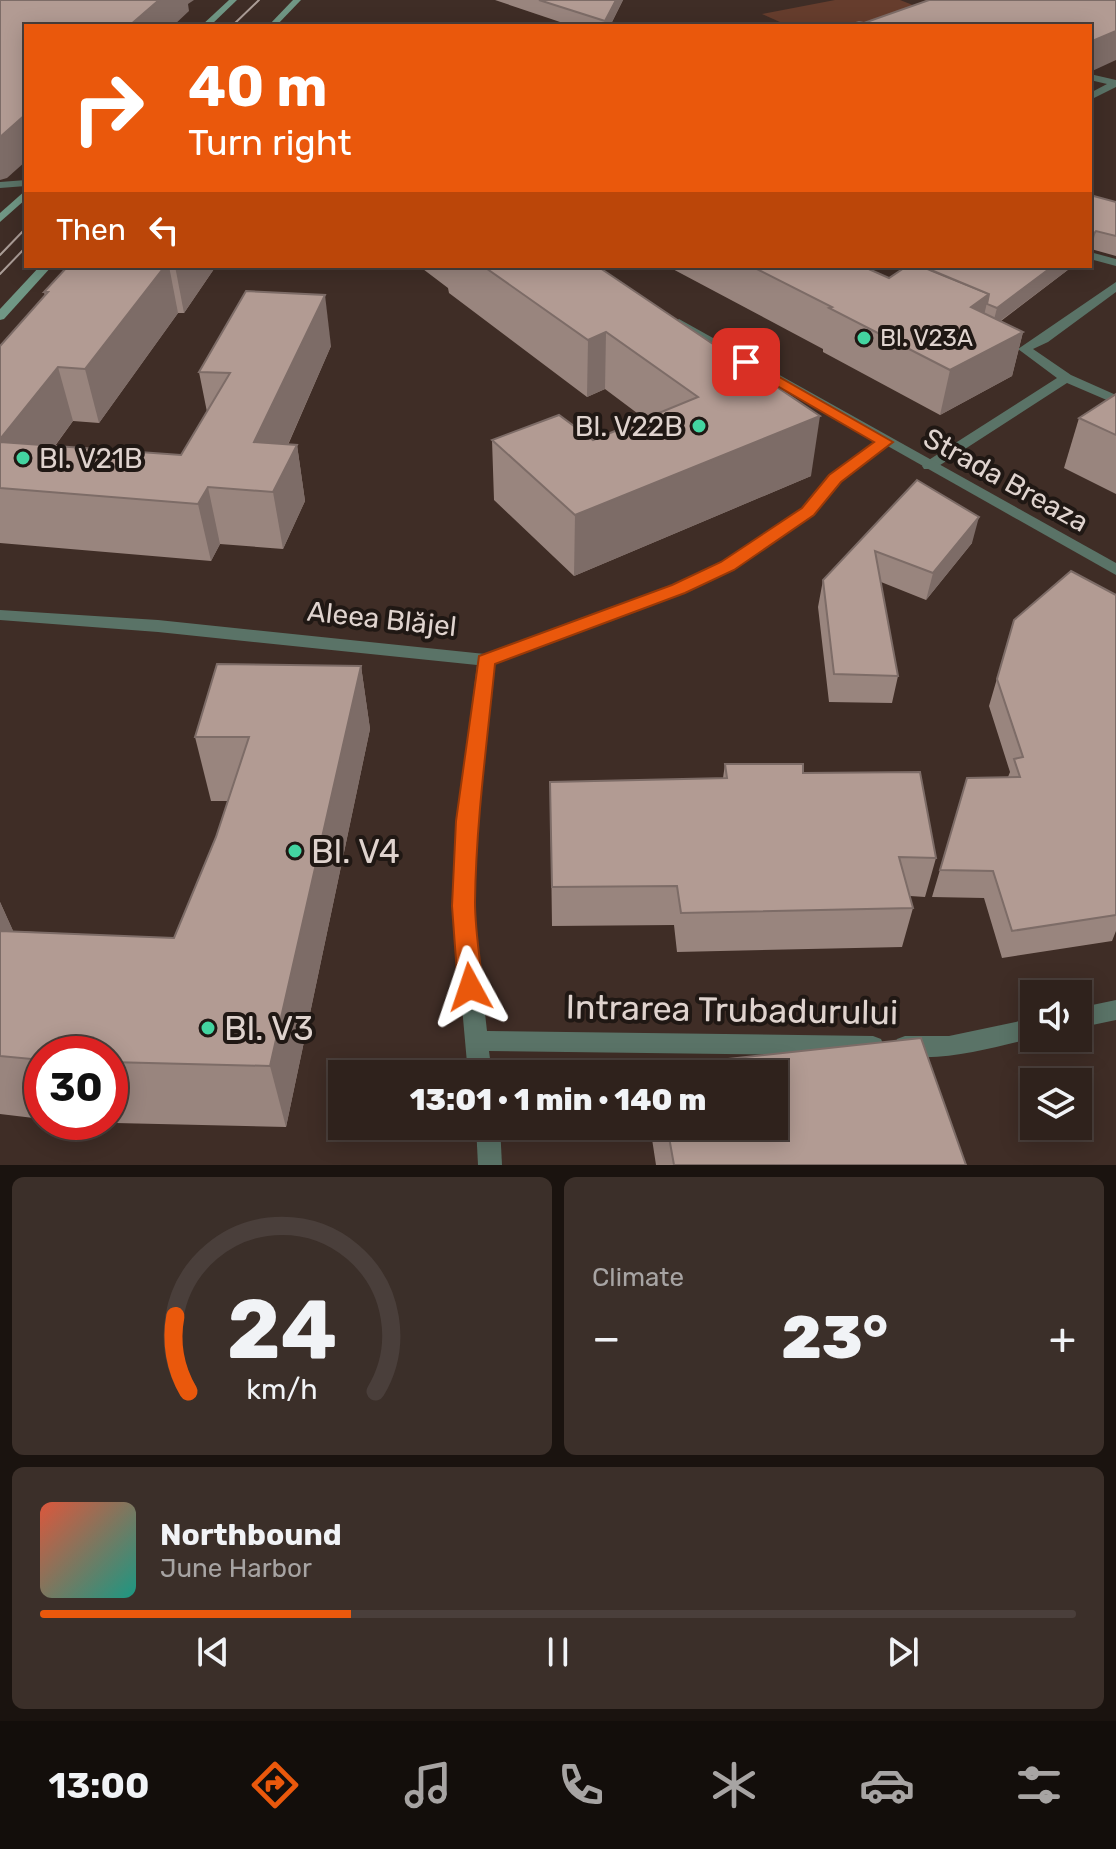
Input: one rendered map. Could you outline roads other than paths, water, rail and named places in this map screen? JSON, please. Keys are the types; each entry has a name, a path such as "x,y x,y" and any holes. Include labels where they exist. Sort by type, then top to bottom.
{"main road":[{"path":"207,24 233,0"},
{"path":"274,24 297,0"},
{"path":"0,219 24,195"},
{"path":"0,316 44,268"}],"street":[{"path":"1092,78 1116,84"},
{"path":"1092,96 1116,84"},
{"path":"0,185 24,183"},
{"path":"1092,256 1116,263"},
{"path":"1024,349 1044,339 1116,286"},
{"name":"Strada Breaza","path":"663,314 1116,570"},
{"path":"1010,343 1066,378 1116,400"},
{"path":"929,466 1066,378"},
{"path":"486,660 678,589 727,566 808,511 835,479 885,442"},
{"name":"Aleea Blăjel","path":"0,615 174,628 486,660 467,821 463,906 478,1060"},
{"path":"1092,1015 1116,1010"},
{"name":"Intrarea Trubadurului","path":"475,1041 949,1046 1020,1031"},
{"path":"489,1140 490,1165"}],"tram line":[{"path":"234,24 259,0"},
{"path":"0,255 24,230"},
{"path":"0,274 24,249"}],"place":[{"name":"Bl. V23A","path":"864,338"},
{"name":"Bl. V22B","path":"699,426"},
{"name":"Bl. V21B","path":"23,458"},
{"name":"Bl. V4","path":"295,851"},
{"name":"Bl. V3","path":"208,1028"}]}
